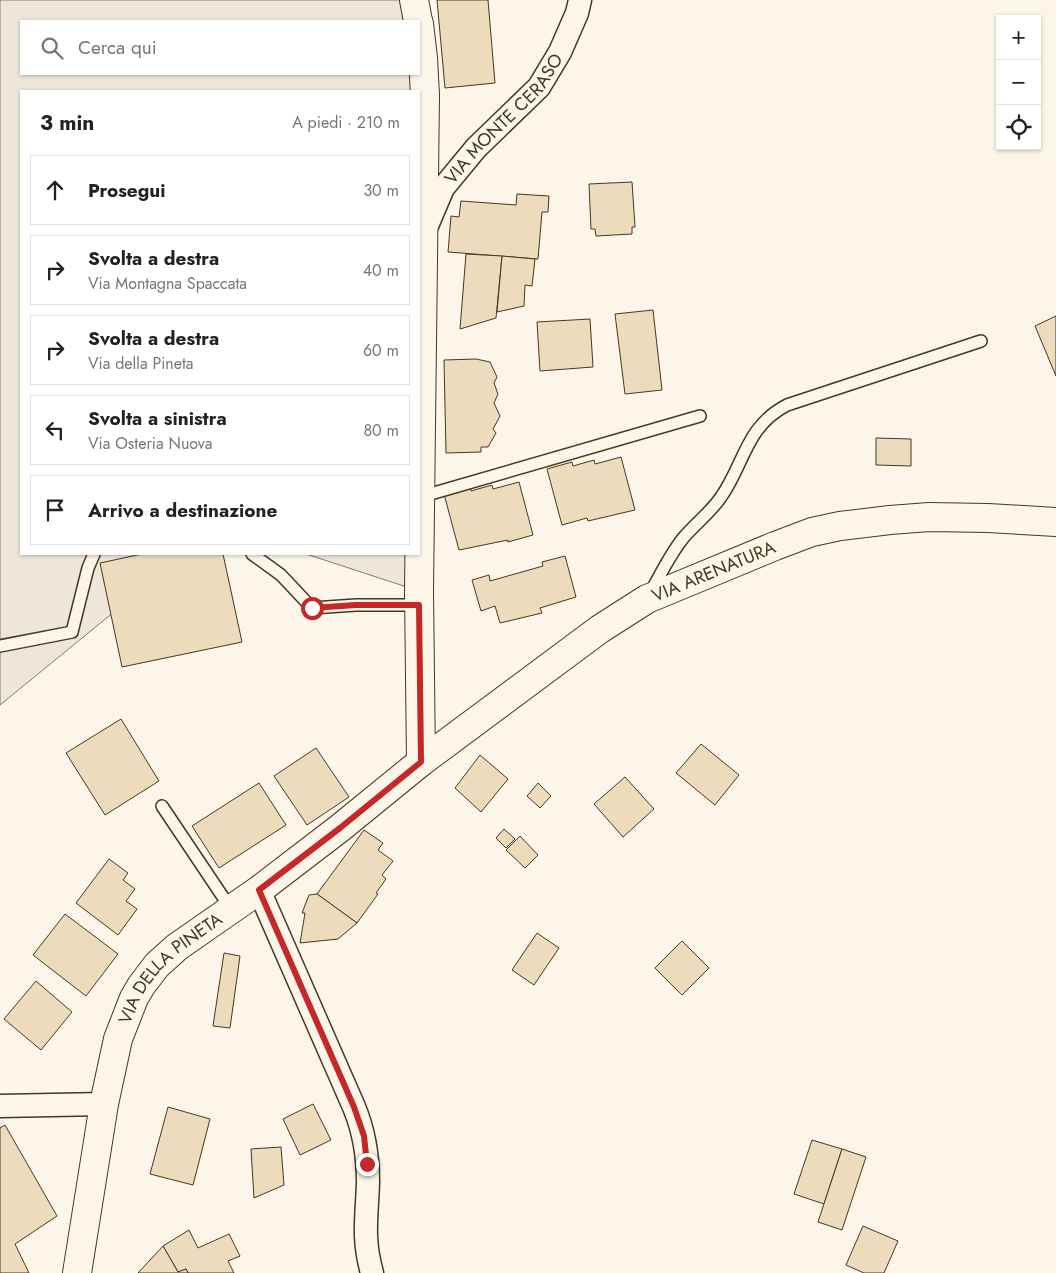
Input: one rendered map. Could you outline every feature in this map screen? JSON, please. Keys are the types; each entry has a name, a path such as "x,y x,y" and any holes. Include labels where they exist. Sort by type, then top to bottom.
{"street":[{"path":"414,0 417,20"},
{"name":"VIA MONTE CERASO","path":"424,234 443,188 476,148 539,87 560,52 577,13 580,0"},
{"path":"420,41 424,78 420,498"},
{"name":"VIA ARENATURA","path":"421,762 600,629 647,599 812,532 840,526 929,517 978,517 1056,522"},
{"path":"419,555 421,762"},
{"name":"VIA DELLA PINETA","path":"77,1273 104,1104 118,1040 134,998 141,986 157,965 177,947 259,890 340,828 421,762"},
{"path":"259,890 362,1128 367,1164 365,1243 372,1273"},
{"path":"0,1106 104,1104"}],"lane":[{"path":"647,599 676,547 722,497 749,442 770,415 787,405 981,341"},
{"path":"420,498 700,416"},
{"path":"0,646 72,632 88,568 94,555"},
{"path":"253,555 282,575 312,608 356,605 419,605"},
{"path":"162,806 231,909"}],"shaded area":[{"path":"0,0 414,0 418,20 20,20 20,75 419,75 419,90 20,90 20,555 184,555 0,705"},
{"path":"309,555 419,555 419,591"}],"building":[{"path":"437,0 488,0 495,83 445,88"},
{"path":"632,182 635,227 632,227 632,234 596,236 595,229 591,229 589,184"},
{"path":"517,194 549,196 548,212 542,212 538,259 448,252 451,216 459,217 461,201 516,205"},
{"path":"466,254 502,256 496,318 460,329"},
{"path":"502,256 535,259 532,286 525,285 524,306 497,312"},
{"path":"653,310 662,390 625,394 615,314"},
{"path":"1056,316 1056,376 1035,326"},
{"path":"590,319 593,367 540,371 537,322"},
{"path":"476,359 490,362 497,377 494,383 498,394 494,403 500,416 493,429 496,433 488,447 481,447 481,452 446,453 444,360"},
{"path":"876,438 911,439 911,466 876,465"},
{"path":"621,457 635,510 588,521 587,518 562,525 547,469 572,462 573,466 594,460 595,464"},
{"path":"519,482 533,535 508,542 508,540 459,550 444,494 470,487 471,491 492,485 493,489"},
{"path":"137,555 223,555 242,642 122,667 100,563"},
{"path":"565,556 576,597 540,608 542,613 500,623 495,606 481,611 472,580 489,575 490,581 543,566 542,562"},
{"path":"121,719 159,781 105,815 66,753"},
{"path":"701,744 739,775 715,805 676,773"},
{"path":"316,748 349,797 307,825 274,776"},
{"path":"480,755 508,779 481,812 455,788"},
{"path":"625,777 654,809 623,837 594,804"},
{"path":"259,783 286,825 219,868 192,826"},
{"path":"538,783 551,796 540,808 527,796"},
{"path":"504,829 515,839 506,848 496,838"},
{"path":"364,830 383,843 378,850 393,861 382,875 386,879 376,893 378,894 357,923 317,894"},
{"path":"520,836 538,855 525,868 506,850"},
{"path":"109,859 128,873 123,880 135,889 126,901 137,909 118,935 76,903"},
{"path":"317,894 357,923 338,939 300,943 305,913 302,913 309,895"},
{"path":"65,914 118,954 86,996 33,955"},
{"path":"537,933 559,948 534,985 512,970"},
{"path":"682,941 709,968 682,995 655,968"},
{"path":"224,953 240,956 230,1028 213,1026"},
{"path":"36,981 72,1012 41,1050 4,1019"},
{"path":"313,1104 331,1140 300,1155 283,1119"},
{"path":"168,1107 210,1119 193,1185 150,1174"},
{"path":"5,1125 57,1216 15,1244 29,1273 0,1273 0,1128"},
{"path":"812,1140 842,1149 824,1204 794,1194"},
{"path":"281,1147 284,1185 254,1198 251,1149"},
{"path":"842,1149 866,1157 842,1230 818,1222"},
{"path":"863,1226 898,1241 884,1273 864,1273 846,1265"},
{"path":"189,1230 198,1248 229,1234 240,1256 228,1261 234,1273 188,1273 186,1269 178,1272 163,1246"},
{"path":"163,1246 178,1272 186,1269 188,1273 138,1273"}],"route":[{"path":"312,608 356,605 419,605 421,762 340,828 259,890 358,1116 366,1145 367,1164"}]}
